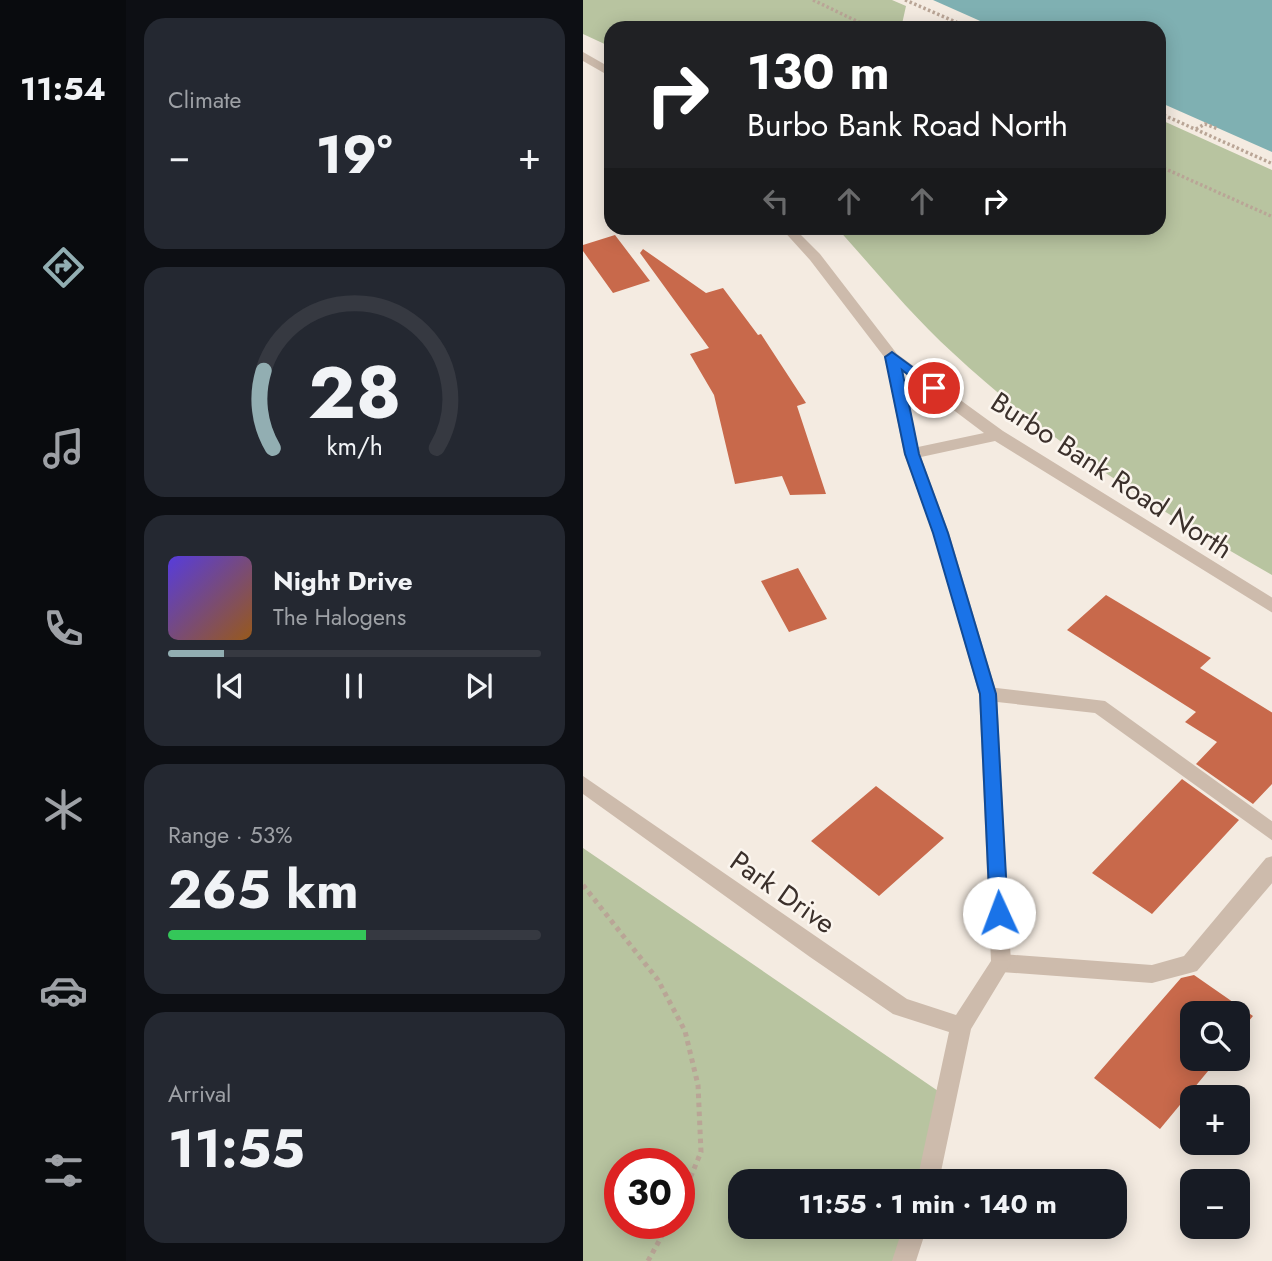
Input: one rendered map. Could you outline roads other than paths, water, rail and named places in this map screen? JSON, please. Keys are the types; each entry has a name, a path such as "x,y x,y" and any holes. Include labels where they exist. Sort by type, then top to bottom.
{"street":[{"path":"583,56 604,69"},
{"path":"794,235 815,257 892,357 912,454 941,533 988,694 1001,963 961,1026 931,1169"},
{"name":"Burbo Bank Road North","path":"892,357 997,435 1272,607"},
{"path":"912,454 997,435"},
{"path":"988,694 1099,706 1272,834"},
{"name":"Park Drive","path":"583,783 817,951 900,1007 961,1026"},
{"path":"1001,963 1152,974 1190,964 1268,873 1272,864"},
{"path":"904,1261 911,1239"}],"water":[{"path":"933,0 1272,0 1272,152 1166,105 1166,21 980,21"}]}
